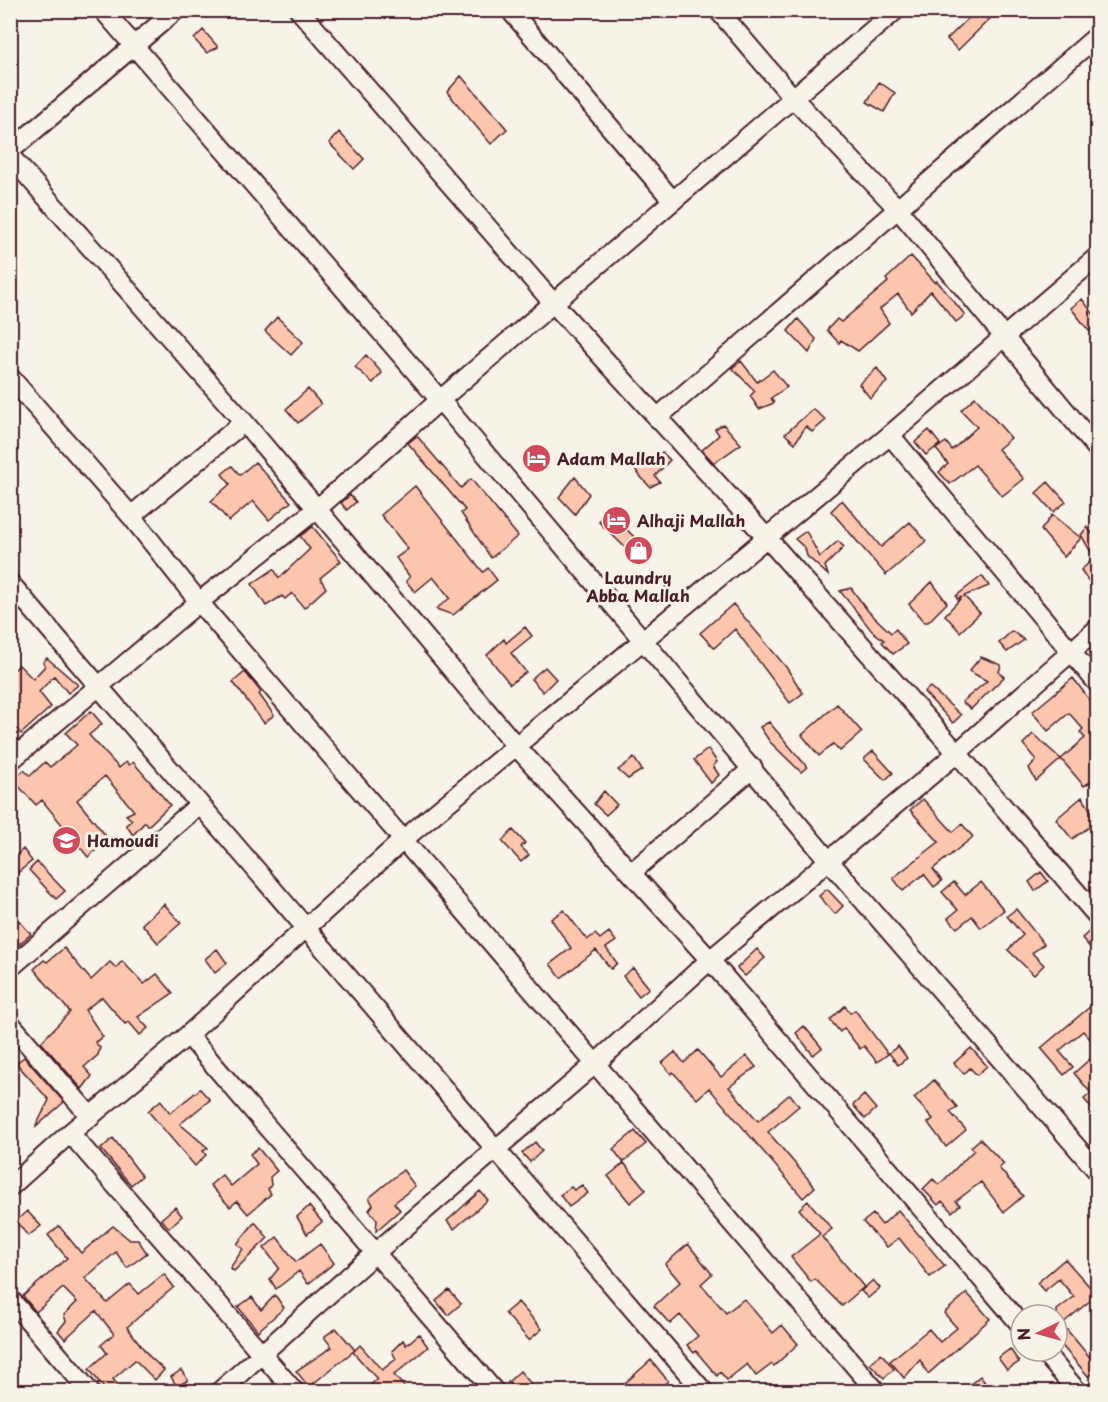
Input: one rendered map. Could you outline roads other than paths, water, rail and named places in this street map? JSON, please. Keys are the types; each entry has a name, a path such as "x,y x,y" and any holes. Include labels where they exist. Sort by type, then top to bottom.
{"street":[{"path":"103,10 133,48 440,400 830,861 1098,1172"},
{"path":"10,150 176,10"},
{"path":"299,10 554,304 767,538 1098,917"},
{"path":"510,10 673,201"},
{"path":"718,10 794,99 898,209 1098,450"},
{"path":"10,761 199,602 318,508 440,400 896,10"},
{"path":"657,418 1098,35"},
{"path":"10,156 318,508 516,746 710,960 1009,1311"},
{"path":"10,1187 70,1133 188,1035 404,839 890,435 1098,256"},
{"path":"10,377 131,516 199,602 877,1392"},
{"path":"131,516 244,422"},
{"path":"890,435 1098,684"},
{"path":"10,583 704,1392"},
{"path":"219,1392 375,1253 595,1064 710,960 957,753 1098,628"},
{"path":"632,872 753,768"},
{"path":"10,968 199,805"},
{"path":"10,1023 91,1117"},
{"path":"188,1035 495,1392"},
{"path":"70,1133 296,1392"},
{"path":"10,1299 90,1392"},
{"path":"1053,1363 1078,1392"}],"place":[{"name":"Adam Mallah","path":"536,459"},
{"name":"Alhaji Mallah","path":"616,521"},
{"name":"Laundry Abba Mallah","path":"638,550"},
{"name":"Hamoudi","path":"66,841"}]}
